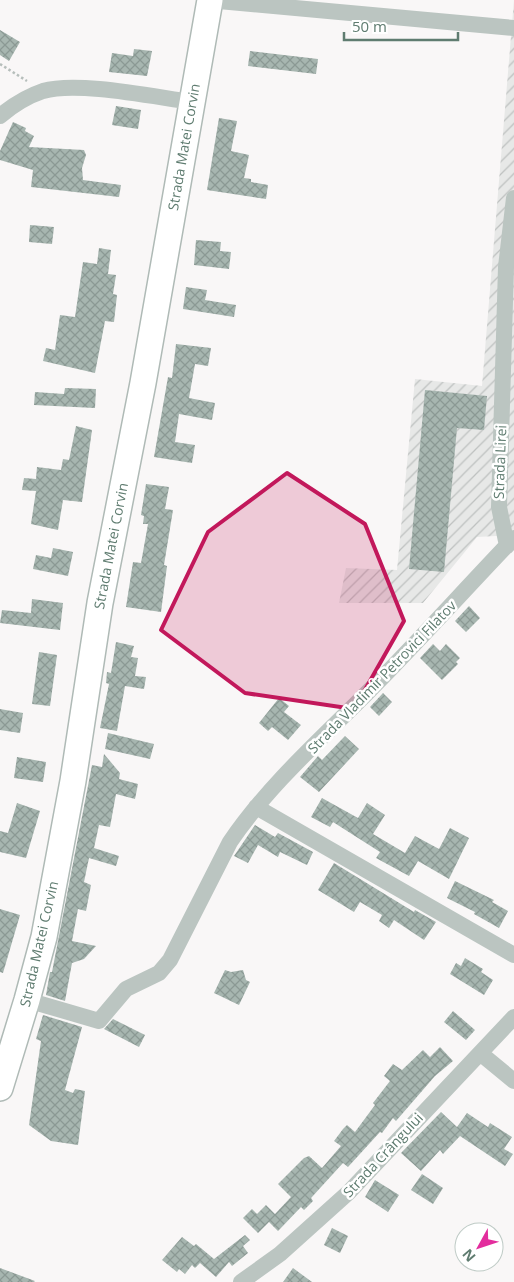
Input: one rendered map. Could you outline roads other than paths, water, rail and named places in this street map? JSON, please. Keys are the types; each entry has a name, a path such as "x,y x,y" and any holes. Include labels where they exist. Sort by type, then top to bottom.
{"main road":[{"name":"Strada Matei Corvin","path":"0,1088 44,937 74,781 100,603 143,383 209,0"}],"street":[{"path":"209,0 514,28"},
{"path":"0,116 24,100 44,91 91,88 192,102"},
{"name":"Strada Lirei","path":"510,542 499,507 506,267 514,198"},
{"name":"Strada Vladimir Petrovici Filatov","path":"27,1000 99,1021 126,989 159,973 170,960 230,842 256,807 425,635 510,542"},
{"path":"256,807 514,955"},
{"name":"Strada Crângului","path":"242,1282 280,1254 349,1192 514,1017"},
{"path":"480,1053 514,1081"}]}
